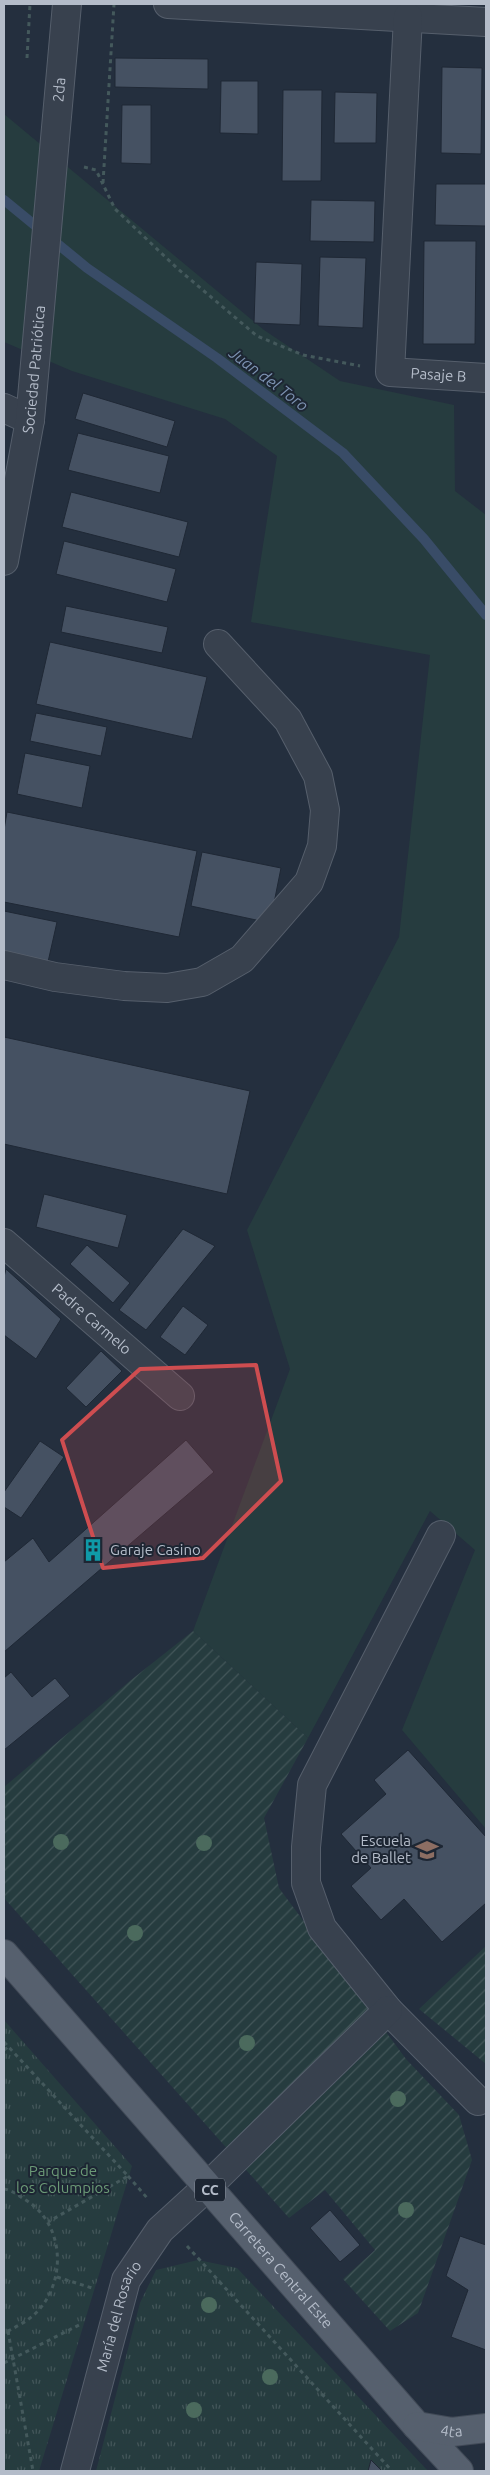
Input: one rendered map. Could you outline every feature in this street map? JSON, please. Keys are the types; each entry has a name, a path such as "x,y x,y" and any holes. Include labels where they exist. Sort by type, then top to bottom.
{"main road":[{"name":"Carretera Central Este","path":"4,1954 417,2426 460,2471"},
{"name":"4ta","path":"417,2426 452,2432 486,2428"}],"street":[{"name":"2da","path":"51,167 67,4"},
{"path":"168,4 486,22"},
{"path":"390,372 408,17"},
{"name":"Sociedad Patriótica","path":"4,561 30,420 51,167"},
{"name":"Pasaje B","path":"390,372 486,378"},
{"path":"4,408 30,420"},
{"path":"4,965 56,977 124,986 167,988 202,982 242,958 309,882 322,846 325,810 318,776 288,720 218,644"},
{"name":"Padre Carmelo","path":"4,1242 180,1396"},
{"path":"440,1536 312,1785 306,1847 306,1883 322,1928 388,2010 478,2101"},
{"name":"María del Rosario","path":"75,2471 126,2280 160,2230 388,2010"}],"path":[{"path":"27,58 30,4"},
{"path":"102,185 114,4"},
{"path":"51,167 96,170 115,209 178,269 257,336 303,355 390,372"},
{"path":"4,2042 128,2176 198,2260 392,2471"},
{"path":"4,2050 8,2047"},
{"path":"48,2222 128,2176"},
{"path":"4,2189 31,2203 48,2222 56,2240 58,2258 56,2277 47,2300 30,2319 6,2332 13,2358 33,2471"},
{"path":"4,2363 119,2306"}],"highlighted area":[{"path":"256,1365 281,1481 203,1558 103,1568 62,1440 140,1369"}],"green space":[{"path":"4,114 264,330 340,381 454,405 455,491 486,515 486,1829 402,1730 475,1550 430,1511 308,1738 193,1631 290,1369 247,1230 399,937 430,655 251,622 277,456 225,419 72,371 4,342"},
{"path":"193,1631 308,1738 264,1818 279,1888 406,2059 459,2115 472,2160 418,2313 390,2331 343,2279 375,2250 325,2190 289,2218 4,1898 4,1787 131,1680"},
{"path":"486,1946 486,2064 419,2009"},
{"name":"Parque de los Columpios","path":"4,2020 132,2166 39,2471 4,2471"},
{"path":"198,2260 237,2268 428,2471 96,2471 140,2303 156,2270"}],"building":[{"path":"115,58 208,59 208,89 115,87"},
{"path":"442,67 482,68 481,154 441,153"},
{"path":"221,81 258,81 258,134 220,133"},
{"path":"283,90 322,90 321,181 282,181"},
{"path":"335,92 377,93 376,143 334,143"},
{"path":"122,105 151,105 151,164 121,163"},
{"path":"436,184 486,184 486,226 435,225"},
{"path":"311,200 375,201 374,242 310,241"},
{"path":"424,241 476,241 475,344 423,344"},
{"path":"320,257 366,258 363,328 318,326"},
{"path":"256,262 302,264 300,325 254,323"},
{"path":"83,393 175,421 167,447 75,419"},
{"path":"78,433 169,456 160,493 68,470"},
{"path":"71,492 188,522 179,557 62,527"},
{"path":"64,541 176,569 167,602 56,574"},
{"path":"66,606 168,627 162,653 61,632"},
{"path":"50,642 207,677 192,739 36,704"},
{"path":"36,713 107,727 101,756 30,741"},
{"path":"25,753 90,766 82,808 17,794"},
{"path":"7,812 197,851 179,937 4,902 4,830"},
{"path":"202,852 281,868 270,923 191,906"},
{"path":"4,911 57,922 48,962 4,953"},
{"path":"4,1037 250,1091 227,1194 4,1144"},
{"path":"44,1194 127,1215 118,1248 36,1227"},
{"path":"183,1229 215,1246 146,1330 119,1310"},
{"path":"87,1245 130,1283 113,1303 70,1264"},
{"path":"6,1269 61,1319 36,1359 4,1335 4,1277"},
{"path":"183,1306 208,1325 185,1355 160,1337"},
{"path":"101,1351 122,1371 86,1407 66,1388"},
{"name":"Garaje Casino","path":"186,1440 214,1472 4,1652 4,1562 33,1538 49,1562"},
{"path":"40,1441 64,1457 21,1518 4,1507 4,1492"},
{"path":"11,1672 32,1697 55,1678 70,1696 4,1750 4,1678"},
{"path":"408,1750 486,1837 486,1903 442,1942 404,1899 381,1920 351,1886 371,1868 341,1834 386,1794 374,1780"},
{"path":"330,2210 360,2245 340,2262 310,2228"},
{"path":"460,2236 486,2245 486,2350 451,2337 468,2290 446,2276"},
{"path":"371,2460 382,2471 368,2471"}],"waterway":[{"name":"Juan del Toro","path":"4,200 87,268 217,358 343,453 424,539 486,615"}],"place":[{"name":"Garaje Casino","path":"93,1550"},
{"name":"Escuela de Ballet","path":"427,1850"}]}
